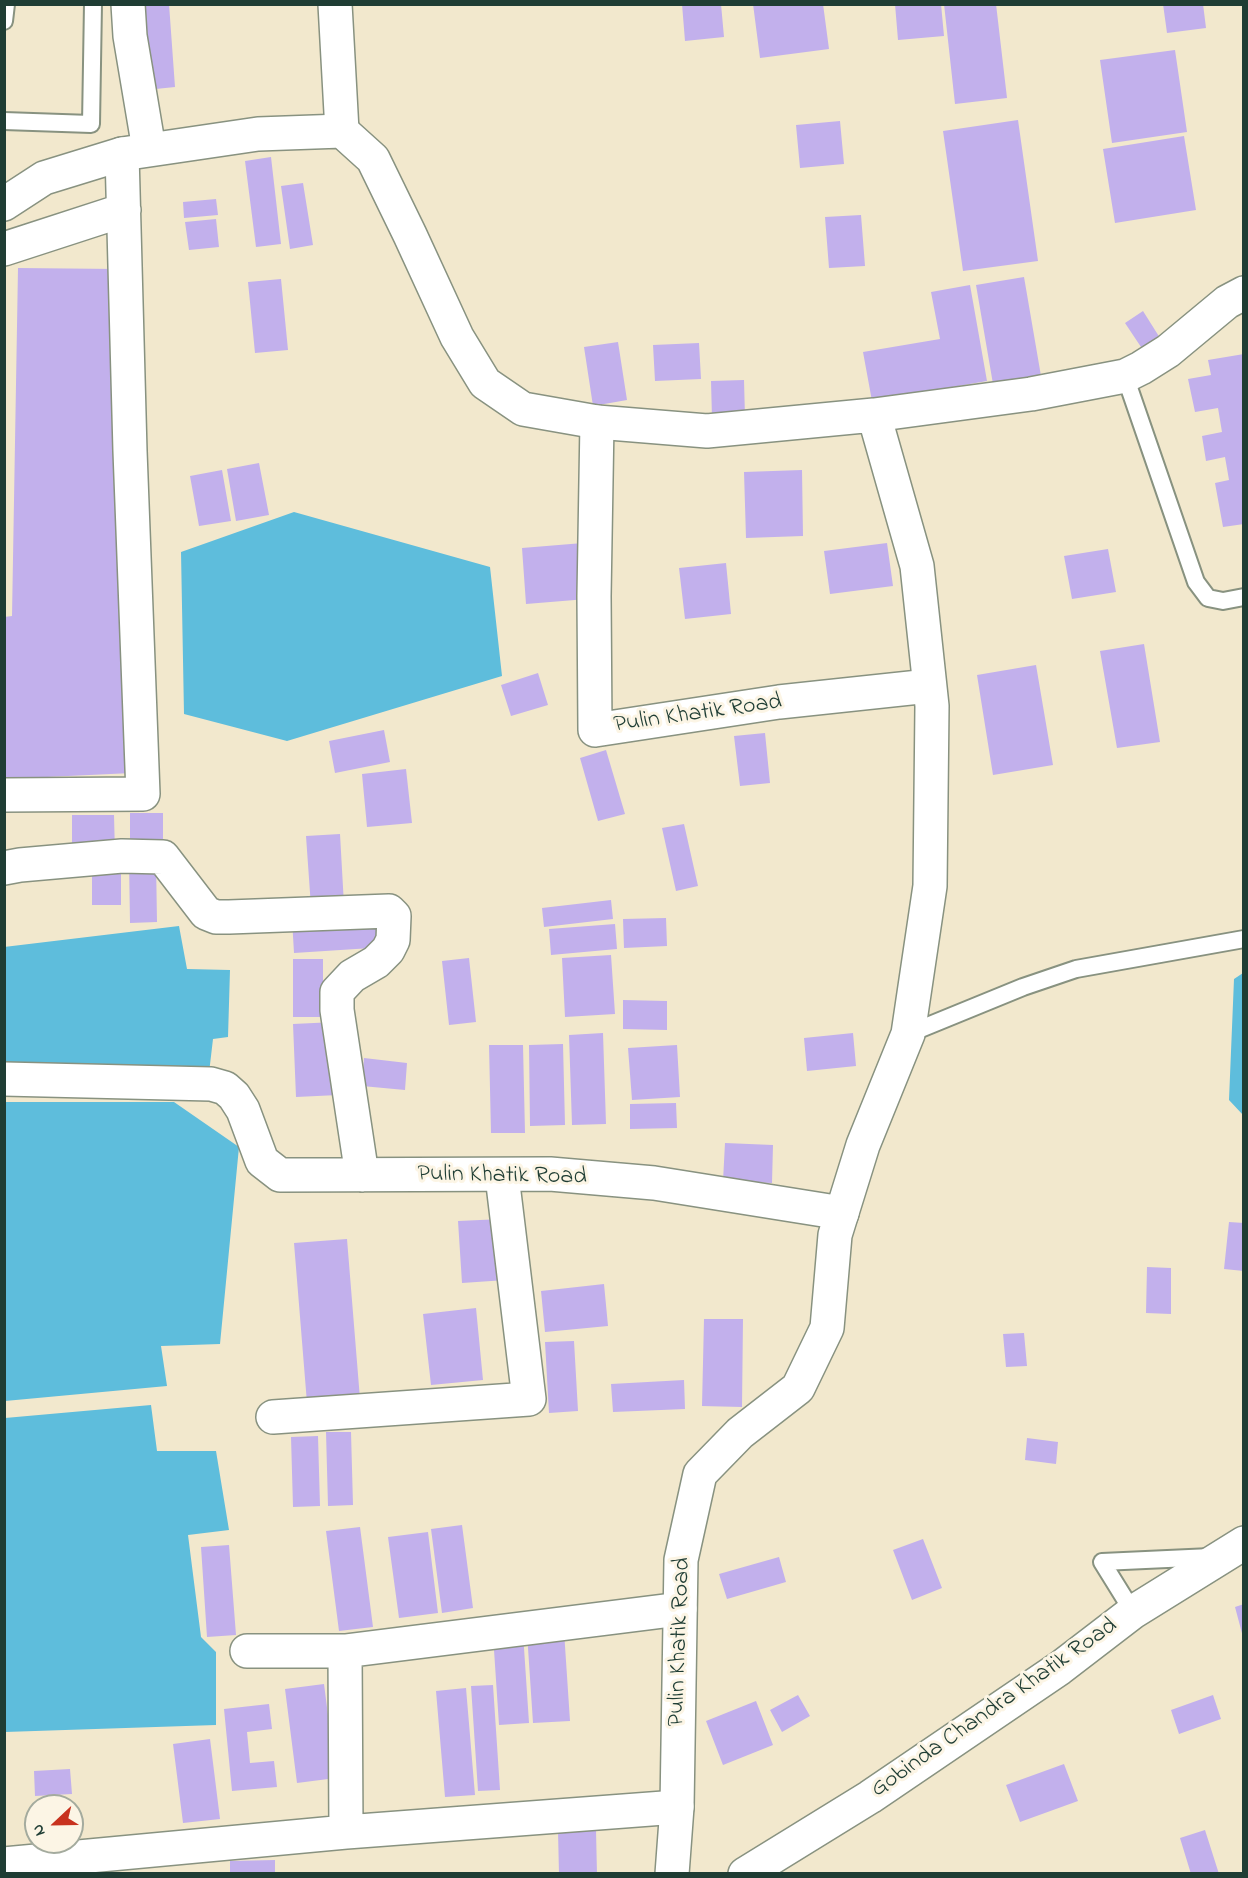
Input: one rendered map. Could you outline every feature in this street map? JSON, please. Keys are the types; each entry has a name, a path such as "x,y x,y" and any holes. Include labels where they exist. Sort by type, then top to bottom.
{"street":[{"path":"4,795 143,794 130,451 124,210 136,151 129,4"},
{"path":"335,4 342,131"},
{"path":"4,204 44,178 136,151 258,134 342,131 373,159 457,337 485,383 523,409 597,422 707,431 874,415 1031,394 1125,376 1168,351 1227,302 1244,293"},
{"path":"4,249 124,210"},
{"name":"Pulin Khatik Road","path":"672,1874 677,1807 681,1560 700,1474 740,1433 798,1388 827,1329 835,1234 863,1145 908,1034 930,886 932,706 917,566 874,415"},
{"name":"Pulin Khatik Road","path":"597,422 594,596 595,730 780,702 929,686"},
{"path":"4,868 122,856 163,856 206,913 216,917 389,910 394,916 393,940 388,950 376,962 352,976 337,992 337,1010 362,1175"},
{"name":"Pulin Khatik Road","path":"4,1079 211,1084 225,1088 234,1096 243,1110 262,1161 280,1175 502,1176 550,1174 654,1183 842,1213"},
{"path":"273,1418 529,1399 502,1176"},
{"name":"Gobinda Chandra Khatik Road","path":"745,1874 870,1797 1060,1668 1133,1612 1234,1550"},
{"path":"247,1651 345,1651 680,1609"},
{"path":"345,1651 346,1832"},
{"path":"4,1864 346,1832 677,1807"}],"lane":[{"path":"4,21 6,4"},
{"path":"4,121 91,124 93,4"},
{"path":"1125,376 1196,582 1208,598 1223,601 1244,597"},
{"path":"908,1034 1023,987 1076,969 1244,939"},
{"path":"1133,1612 1102,1562 1234,1550"}],"water":[{"path":"294,512 490,567 502,676 287,741 184,714 181,552"},
{"path":"179,926 187,969 230,970 228,1037 213,1039 209,1073 5,1075 4,947"},
{"path":"1243,973 1243,1115 1229,1100 1234,979"},
{"path":"5,1102 174,1102 239,1147 220,1344 161,1346 167,1386 5,1401"},
{"path":"151,1405 157,1451 216,1451 229,1530 188,1535 201,1637 216,1652 216,1725 5,1732 5,1418"}],"building":[{"path":"169,4 175,87 146,90 140,6"},
{"path":"682,4 721,4 724,37 685,41"},
{"path":"753,4 823,4 829,49 760,58"},
{"path":"895,4 941,4 944,36 898,40"},
{"path":"944,4 996,4 1007,98 955,104"},
{"path":"1163,4 1203,4 1206,28 1167,33"},
{"path":"1175,50 1187,132 1112,143 1100,60"},
{"path":"1018,120 1038,261 963,271 943,131"},
{"path":"840,121 844,164 800,168 796,125"},
{"path":"1184,136 1196,210 1115,223 1103,149"},
{"path":"271,157 281,244 256,247 245,161"},
{"path":"303,183 313,245 290,249 281,186"},
{"path":"216,199 218,215 184,218 183,202"},
{"path":"861,215 865,266 829,268 825,217"},
{"path":"216,219 219,247 189,250 185,222"},
{"path":"18,268 118,269 132,773 4,779 4,617 12,616"},
{"path":"1024,277 1041,376 993,384 976,285"},
{"path":"281,279 288,350 255,353 248,282"},
{"path":"970,285 987,381 872,401 863,352 940,339 931,292"},
{"path":"1143,311 1160,338 1143,350 1125,323"},
{"path":"618,342 627,400 593,406 584,347"},
{"path":"699,343 701,379 655,381 653,345"},
{"path":"1244,354 1244,524 1223,527 1215,483 1229,480 1225,457 1206,461 1202,436 1222,432 1218,408 1195,412 1188,379 1211,375 1208,360"},
{"path":"744,380 745,417 712,418 711,381"},
{"path":"259,463 269,515 236,521 227,469"},
{"path":"222,470 231,521 199,526 190,476"},
{"path":"802,470 803,536 746,538 744,472"},
{"path":"583,543 587,599 526,604 522,548"},
{"path":"887,543 893,586 830,594 824,551"},
{"path":"1108,549 1116,592 1072,599 1064,556"},
{"path":"726,563 731,614 685,619 679,568"},
{"path":"1144,644 1160,742 1117,748 1100,651"},
{"path":"1036,665 1053,765 993,775 977,675"},
{"path":"538,673 548,705 511,716 501,685"},
{"path":"384,730 390,762 335,773 329,741"},
{"path":"765,733 770,783 740,786 734,736"},
{"path":"606,750 625,814 598,821 580,758"},
{"path":"406,769 412,823 367,827 362,774"},
{"path":"130,813 163,813 163,850 130,850"},
{"path":"72,815 114,815 115,854 72,855"},
{"path":"684,824 698,886 676,891 662,828"},
{"path":"340,834 344,905 311,907 306,836"},
{"path":"121,860 121,905 92,905 92,861"},
{"path":"129,860 156,860 157,922 130,923"},
{"path":"611,900 613,919 544,927 542,908"},
{"path":"385,913 387,947 294,953 292,919"},
{"path":"666,918 667,946 624,948 623,919"},
{"path":"615,924 617,949 551,955 549,929"},
{"path":"611,955 615,1014 565,1017 562,958"},
{"path":"469,958 476,1022 449,1025 442,961"},
{"path":"293,959 323,959 323,1017 293,1017"},
{"path":"623,1000 667,1001 667,1030 623,1029"},
{"path":"335,1022 338,1095 296,1097 293,1024"},
{"path":"603,1033 606,1124 572,1125 569,1035"},
{"path":"853,1033 856,1066 807,1071 804,1038"},
{"path":"563,1044 565,1125 530,1126 529,1045"},
{"path":"489,1045 523,1045 525,1133 491,1133"},
{"path":"677,1045 680,1097 632,1100 628,1048"},
{"path":"364,1058 407,1063 405,1090 362,1086"},
{"path":"676,1103 677,1128 630,1129 630,1104"},
{"path":"725,1143 773,1145 772,1183 723,1181"},
{"path":"502,1219 506,1280 462,1283 458,1221"},
{"path":"1229,1222 1244,1223 1244,1271 1224,1269"},
{"path":"347,1239 360,1399 307,1403 294,1243"},
{"path":"1147,1267 1171,1268 1171,1314 1146,1313"},
{"path":"604,1284 608,1326 545,1332 541,1291"},
{"path":"476,1308 483,1380 431,1385 423,1314"},
{"path":"704,1319 743,1319 742,1407 702,1406"},
{"path":"1024,1333 1027,1366 1006,1367 1003,1334"},
{"path":"574,1341 578,1411 549,1413 545,1342"},
{"path":"684,1380 685,1409 613,1412 611,1384"},
{"path":"326,1432 351,1432 353,1505 328,1506"},
{"path":"318,1436 320,1506 293,1507 291,1437"},
{"path":"1027,1438 1058,1442 1056,1464 1025,1460"},
{"path":"462,1525 473,1608 442,1613 431,1529"},
{"path":"360,1527 373,1627 339,1631 326,1531"},
{"path":"428,1532 438,1613 399,1618 388,1537"},
{"path":"923,1539 942,1588 912,1600 893,1550"},
{"path":"229,1545 236,1635 207,1637 201,1547"},
{"path":"779,1557 786,1582 727,1599 719,1574"},
{"path":"1244,1604 1244,1636 1243,1637 1235,1607"},
{"path":"564,1631 570,1721 533,1723 527,1633"},
{"path":"523,1633 529,1723 499,1725 493,1635"},
{"path":"324,1684 336,1778 297,1783 285,1689"},
{"path":"493,1685 500,1790 478,1791 471,1686"},
{"path":"466,1688 475,1795 445,1797 436,1691"},
{"path":"798,1695 810,1716 782,1732 770,1710"},
{"path":"1213,1695 1221,1719 1179,1734 1171,1710"},
{"path":"756,1701 773,1745 723,1765 706,1721"},
{"path":"269,1704 272,1729 247,1732 250,1763 274,1761 277,1787 232,1791 224,1709"},
{"path":"210,1739 220,1819 183,1823 173,1744"},
{"path":"1064,1764 1078,1801 1020,1822 1006,1785"},
{"path":"70,1769 72,1794 35,1794 34,1771"},
{"path":"596,1830 597,1874 559,1874 558,1831"},
{"path":"1205,1830 1219,1874 1191,1874 1180,1838"},
{"path":"275,1860 275,1874 230,1874 230,1861"}]}
